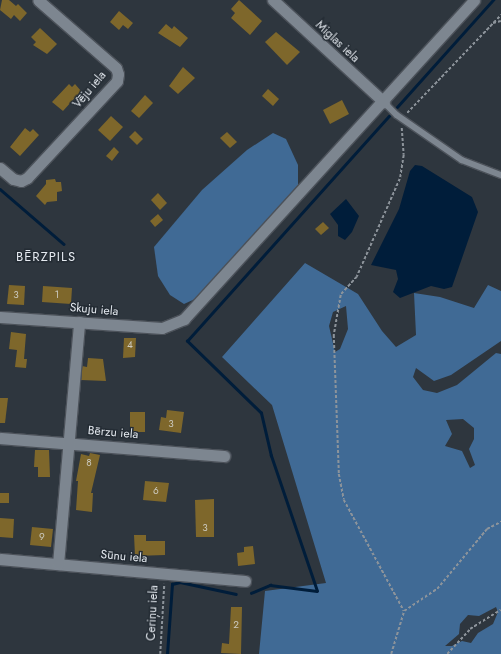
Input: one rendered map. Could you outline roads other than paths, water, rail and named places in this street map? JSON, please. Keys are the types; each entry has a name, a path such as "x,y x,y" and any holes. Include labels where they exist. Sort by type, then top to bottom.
{"street":[{"name":"Vēju iela","path":"0,168 13,179 21,181 27,178 117,81 118,74 116,68 38,0"},
{"name":"Miglas iela","path":"273,0 384,102"},
{"path":"384,102 474,0"},
{"name":"Skuju iela","path":"0,316 162,328 184,319 384,102"},
{"path":"58,564 79,322"},
{"name":"Bērzu iela","path":"0,438 68,442 224,456"},
{"name":"Sūnu iela","path":"0,559 245,581"}],"lane":[{"path":"384,102 402,119 462,160 501,175"}],"waterway":[{"path":"397,107 493,0"},
{"path":"251,593 270,585 317,591 271,456 261,413 187,341 389,116"},
{"path":"0,189 64,244"},
{"path":"167,654 172,584 180,582 236,594"}],"district":[{"name":"BĒRZPILS","path":"46,257"}]}
